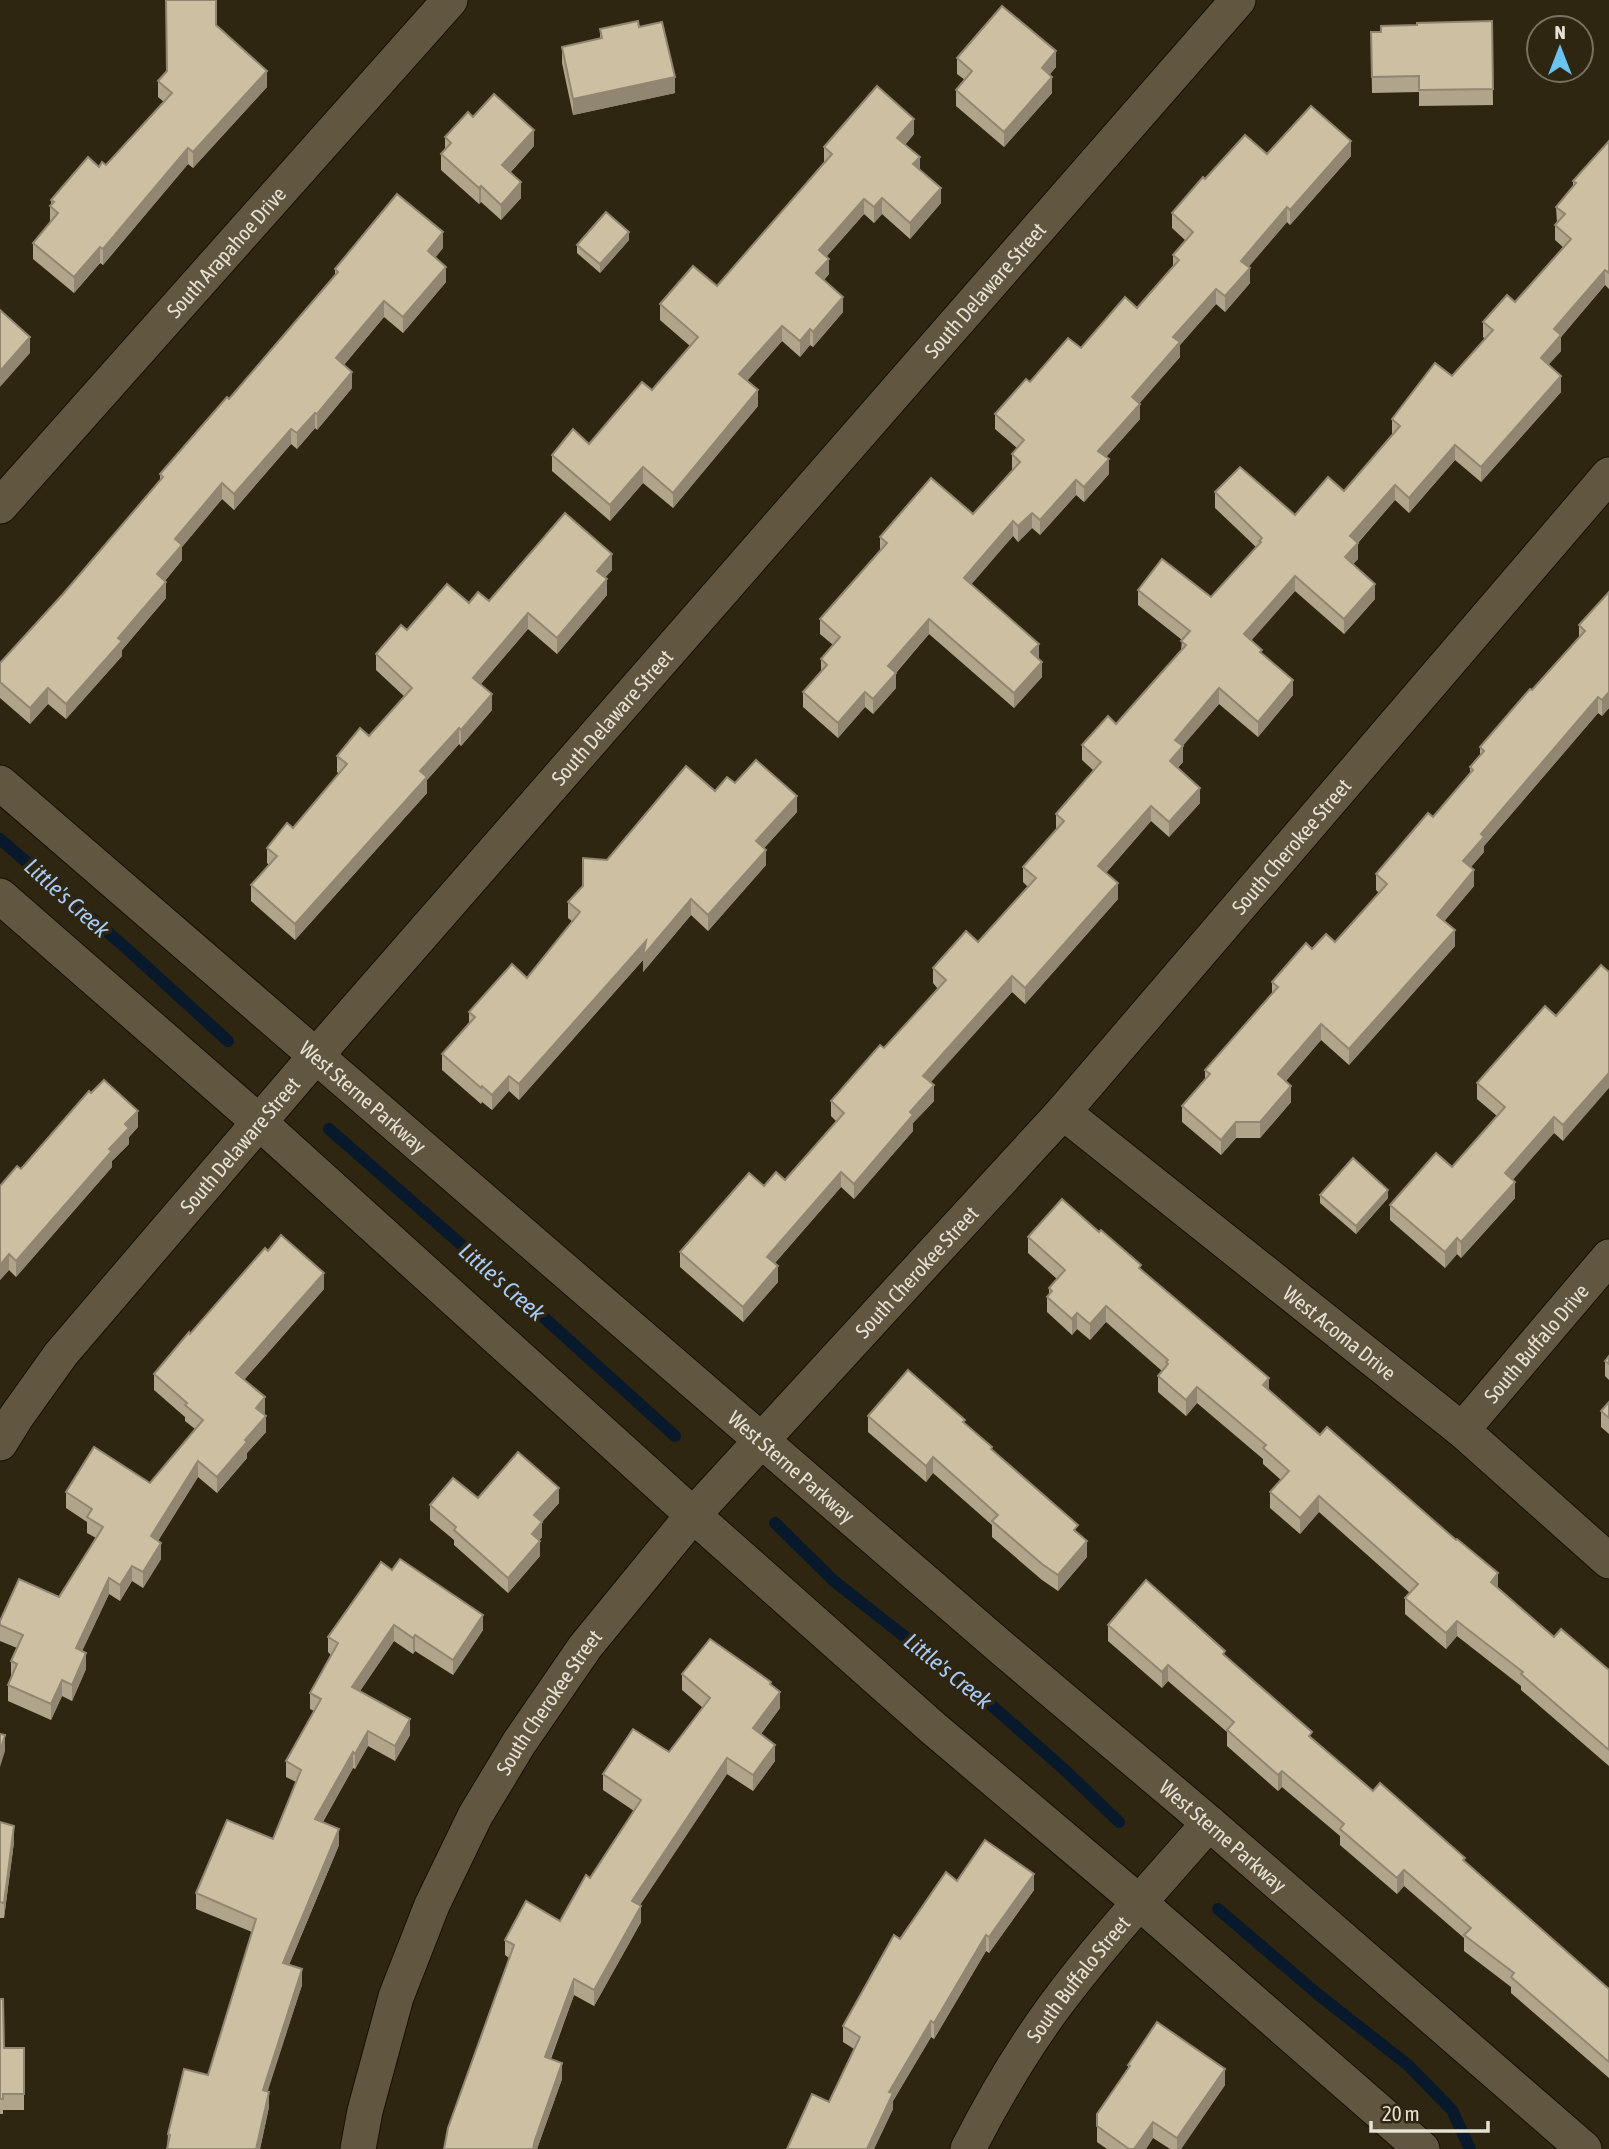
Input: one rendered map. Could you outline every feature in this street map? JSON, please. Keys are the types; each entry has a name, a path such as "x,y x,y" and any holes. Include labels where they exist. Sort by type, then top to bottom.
{"street":[{"name":"South Arapahoe Drive","path":"0,506 450,0"},
{"name":"South Delaware Street","path":"0,1443 61,1354 259,1122 1238,0"},
{"name":"South Cherokee Street","path":"358,2149 365,2110 396,1997 432,1905 475,1816 519,1743 585,1647 693,1515 1063,1112 1609,475"},
{"name":"West Sterne Parkway","path":"0,783 1584,2149"},
{"path":"0,896 259,1122 933,1728 1140,1903 1422,2149"},
{"name":"West Acoma Drive","path":"1063,1112 1462,1430 1609,1560"},
{"name":"South Buffalo Drive","path":"1462,1430 1609,1257"},
{"name":"South Buffalo Street","path":"968,2149 994,2098 1054,2008 1209,1823"}],"building":[{"path":"166,0 216,0 216,25 267,71 193,152 188,148 103,249 100,247 74,277 33,243 58,213 50,206 54,202 51,200 88,157 99,167 102,162 106,165 172,93 158,81 167,71"},
{"path":"1002,6 1056,51 1042,68 1052,77 1004,132 956,90 972,71 957,58"},
{"path":"638,21 639,27 662,22 675,77 573,99 562,47 602,38 600,29"},
{"path":"1492,21 1493,89 1419,90 1419,76 1372,77 1371,32 1381,32 1381,26"},
{"path":"877,86 914,119 897,138 920,157 913,164 941,188 910,223 882,198 874,207 864,199 819,250 829,259 816,273 843,297 813,332 810,329 800,341 782,326 739,374 758,390 673,493 643,467 610,505 552,455 573,429 589,444 642,382 652,390 698,337 660,304 693,266 717,286 832,154 824,147"},
{"path":"494,94 534,130 502,165 521,182 501,205 441,154 451,143 445,137 468,112 473,117"},
{"path":"1311,106 1351,141 1290,210 1287,207 1241,261 1250,268 1225,296 1216,289 1173,337 1180,342 1132,397 1140,404 1098,451 1109,459 1084,487 1076,480 1040,520 1032,513 1018,526 1013,521 964,578 1039,644 1031,652 1042,662 1014,693 929,619 888,666 896,673 873,699 865,692 838,723 803,692 827,665 821,659 840,637 820,619 887,543 880,537 931,478 973,514 1020,462 1012,454 1024,440 995,414 1026,379 1030,382 1068,338 1081,348 1125,297 1137,308 1179,260 1173,255 1193,232 1172,213 1245,135 1267,154"},
{"path":"1609,141 1609,273 1605,270 1554,329 1561,335 1541,358 1561,376 1481,467 1455,445 1409,498 1395,485 1350,536 1358,543 1345,557 1375,584 1344,619 1295,576 1244,634 1262,650 1260,652 1293,680 1258,722 1219,688 1175,740 1183,746 1170,761 1200,788 1169,822 1151,806 1098,866 1118,883 1025,988 1012,976 923,1076 934,1085 910,1112 913,1115 854,1184 841,1172 767,1257 778,1266 743,1307 680,1252 749,1173 764,1186 776,1172 785,1180 844,1113 831,1101 880,1045 884,1048 946,980 933,968 966,931 978,942 1036,878 1023,867 1064,821 1056,814 1101,762 1082,745 1108,716 1116,724 1186,645 1181,641 1190,631 1138,590 1162,559 1211,597 1261,542 1259,541 1262,538 1215,492 1240,467 1295,515 1328,477 1344,491 1400,426 1392,419 1435,363 1452,376 1493,330 1483,322 1507,295 1515,302 1571,239 1555,225 1565,214 1556,207 1576,183 1573,181"},
{"path":"397,194 443,232 428,251 446,267 403,317 384,301 336,358 352,372 317,414 315,413 297,433 291,429 234,494 222,483 175,539 182,545 157,574 166,582 118,638 122,641 66,704 48,688 30,708 0,682 0,663 163,477 160,474 227,397 229,399 338,272 335,269"},
{"path":"606,212 629,232 600,264 577,245"},
{"path":"0,310 30,337 0,371"},
{"path":"565,513 612,554 597,571 607,579 557,638 528,613 473,678 492,694 420,771 427,777 295,924 251,885 277,856 267,848 287,823 293,828 347,764 337,756 360,728 369,736 412,688 376,654 401,625 407,630 447,584 469,603 478,592 489,601"},
{"path":"1609,592 1609,692 1602,700 1598,697 1481,834 1484,837 1463,861 1474,870 1437,915 1455,930 1349,1049 1321,1024 1278,1074 1291,1086 1260,1122 1236,1122 1221,1140 1182,1106 1210,1074 1205,1070 1278,987 1272,982 1306,943 1312,949 1326,934 1335,942 1387,884 1376,874 1428,813 1433,817 1473,770 1470,767 1484,751 1480,747 1585,631 1579,625"},
{"path":"756,760 797,796 756,841 766,850 708,915 691,899 643,956 646,941 519,1084 509,1076 492,1095 442,1054 475,1017 469,1012 512,964 527,978 580,912 568,902 583,886 583,858 607,860 686,766 715,791 727,777 735,783"},
{"path":"1601,965 1609,972 1609,1073 1563,1125 1554,1117 1505,1173 1515,1182 1461,1242 1457,1238 1445,1252 1390,1205 1436,1153 1452,1167 1505,1107 1477,1083 1545,1006 1556,1016"},
{"path":"104,1080 138,1111 125,1124 129,1128 16,1261 9,1254 0,1265 0,1186 17,1166 21,1169 89,1091 91,1093"},
{"path":"1353,1158 1388,1190 1356,1226 1320,1195"},
{"path":"1062,1199 1269,1378 1263,1385 1320,1435 1327,1427 1456,1540 1498,1573 1491,1582 1554,1637 1561,1629 1609,1670 1609,1750 1521,1674 1523,1672 1457,1621 1446,1633 1405,1598 1418,1584 1319,1496 1300,1518 1270,1492 1289,1471 1263,1448 1266,1445 1197,1387 1186,1400 1158,1376 1168,1364 1168,1360 1106,1306 1090,1324 1077,1313 1072,1319 1047,1297 1052,1291 1049,1288 1065,1270 1028,1237"},
{"path":"281,1235 324,1273 236,1373 265,1397 256,1408 266,1416 217,1477 198,1461 151,1536 161,1543 143,1572 132,1566 120,1585 109,1578 76,1648 86,1653 72,1685 62,1680 51,1704 8,1685 17,1664 11,1661 23,1635 0,1625 0,1621 19,1579 59,1597 103,1527 87,1517 92,1509 66,1492 94,1447 150,1483 203,1420 154,1374 265,1248 268,1251"},
{"path":"908,1370 965,1420 963,1422 992,1447 991,1449 1078,1525 1074,1530 1087,1541 1058,1575 992,1521 998,1515 933,1457 926,1466 868,1416"},
{"path":"1609,1402 1609,1418 1601,1411"},
{"path":"518,1452 559,1488 534,1515 542,1522 532,1534 540,1541 508,1578 430,1505 453,1478 478,1498"},
{"path":"400,1559 483,1615 453,1660 415,1635 413,1638 394,1625 352,1687 410,1719 395,1746 368,1731 315,1819 339,1829 283,1963 302,1969 263,2090 269,2092 256,2149 167,2149 168,2134 184,2069 208,2075 256,1919 196,1893 227,1820 273,1839 301,1770 286,1761 321,1699 310,1693 338,1643 328,1637 381,1562 392,1570"},
{"path":"1146,1580 1225,1651 1223,1654 1312,1732 1309,1736 1373,1791 1380,1783 1609,1989 1609,2062 1511,1977 1514,1973 1464,1935 1471,1928 1404,1870 1397,1878 1340,1829 1344,1824 1282,1771 1278,1775 1227,1730 1234,1722 1168,1665 1162,1672 1108,1625"},
{"path":"710,1639 771,1682 780,1692 753,1728 775,1745 753,1775 727,1758 632,1901 641,1906 594,1990 574,1979 545,2057 562,2063 533,2149 444,2149 448,2128 514,1945 505,1940 526,1901 560,1921 586,1875 590,1878 641,1800 603,1774 633,1729 669,1752 710,1698 682,1674"},
{"path":"0,1734 5,1735 0,1752"},
{"path":"0,1822 14,1826 4,1903 0,1902"},
{"path":"985,1840 1034,1874 989,1937 986,1935 934,2023 931,2021 889,2092 893,2093 867,2149 787,2149 812,2094 829,2102 860,2037 843,2026 894,1935 900,1939 946,1872 957,1881"},
{"path":"0,1999 3,1999 4,2048 24,2048 24,2094 3,2094 3,2099 0,2099"},
{"path":"1157,2022 1225,2069 1177,2138 1153,2122 1134,2149 1129,2149 1097,2126 1097,2114"}],"waterway":[{"name":"Little's Creek","path":"0,839 228,1041"},
{"name":"Little's Creek","path":"329,1129 675,1436"},
{"name":"Little's Creek","path":"775,1523 834,1581 989,1703 1119,1822"},
{"name":"Little's Creek","path":"1218,1909 1320,1996 1408,2065 1452,2110 1470,2149"}]}
